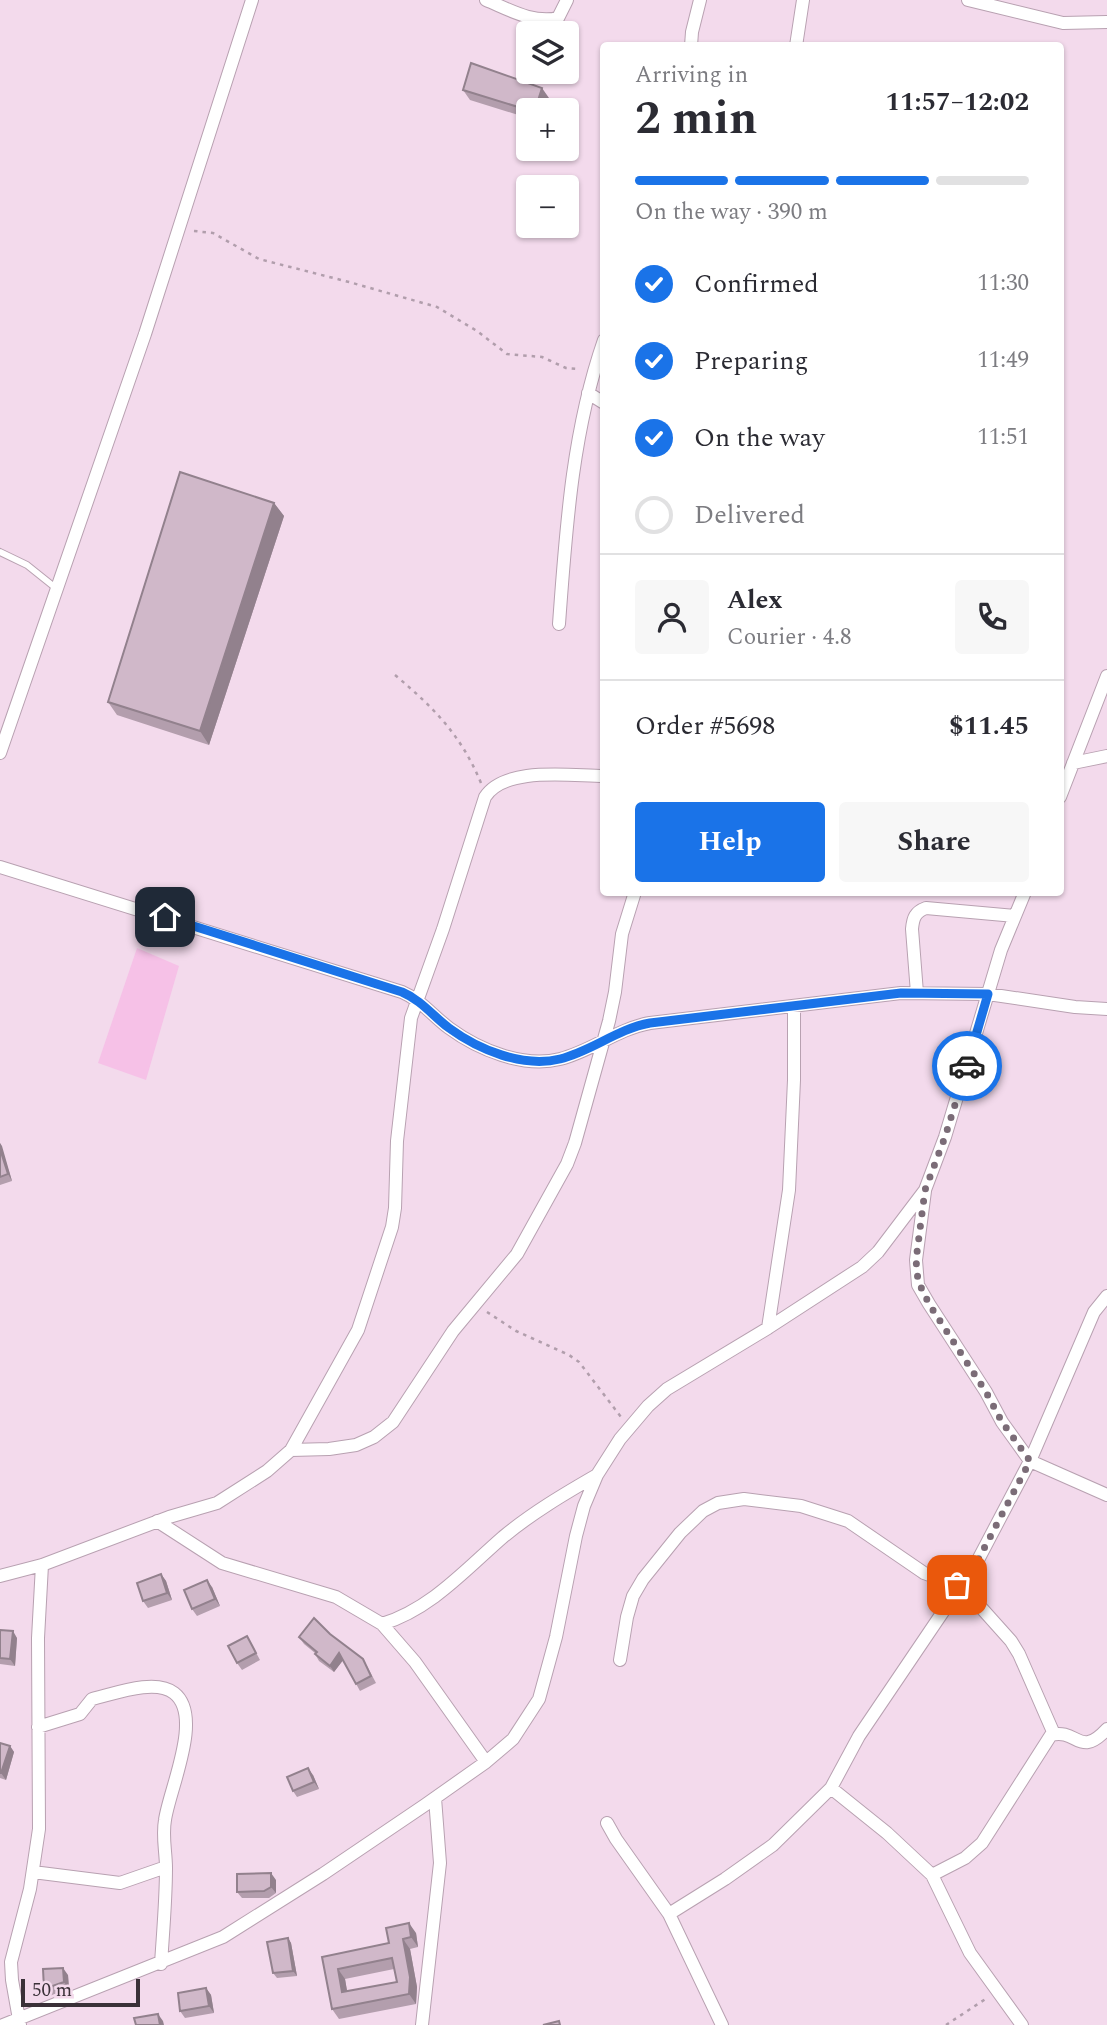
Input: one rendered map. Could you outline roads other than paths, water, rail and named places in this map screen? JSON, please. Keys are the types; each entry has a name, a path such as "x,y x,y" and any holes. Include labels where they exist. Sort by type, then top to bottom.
{"street":[{"path":"0,753 177,236 252,0"},
{"path":"486,0 546,20 558,18 567,0"},
{"path":"691,42 700,0"},
{"path":"797,42 803,0"},
{"path":"968,0 1063,23 1107,22"},
{"path":"559,624 565,533 574,467 588,393 600,351"},
{"path":"588,393 600,400"},
{"path":"1064,787 1107,676"},
{"path":"1073,763 1107,756"},
{"path":"0,1576 42,1565 158,1521 218,1503 267,1471 290,1450 358,1331 394,1219 397,1141 409,1026 485,797 502,781 519,776 600,776"},
{"path":"0,867 376,983 416,999 460,1035 522,1061 558,1060 582,1052 620,1031 650,1023 916,993 988,994 1107,1009"},
{"path":"290,1450 356,1445 374,1437 393,1422 453,1331 517,1254 575,1143 615,992 622,934 634,896"},
{"path":"1013,896 1016,913"},
{"path":"1023,896 988,994 945,1137 925,1190 916,1260 918,1285 1002,1422 1030,1461 1107,1495"},
{"path":"916,993 912,929 917,913 926,908 1016,913"},
{"path":"768,1328 789,1190 794,1006"},
{"path":"3,2025 20,2021 223,1937 323,1874 435,1798 513,1739 539,1699 556,1637 584,1506 597,1475 620,1438 667,1389 862,1267 878,1252 925,1190"},
{"path":"669,1914 773,1845 831,1788 859,1737 978,1560 1030,1461 1094,1312 1107,1296"},
{"path":"382,1624 401,1619 415,1611 522,1522 597,1475"},
{"path":"620,1660 626,1617 633,1596 643,1579 680,1533 703,1511 718,1503 744,1499 801,1506 830,1514 863,1530 924,1573 961,1587 1011,1641 1054,1734"},
{"path":"158,1521 222,1563 336,1597 382,1624 415,1662 486,1762"},
{"path":"20,2021 11,1962 33,1872 39,1829 38,1638 42,1565"},
{"path":"38,1727 80,1714 92,1699 157,1685 173,1692 181,1701 185,1714 183,1750 164,1821 166,1867 161,1964"},
{"path":"932,1875 965,1858 982,1843 1047,1738 1060,1733 1087,1743 1097,1740 1107,1729"},
{"path":"831,1788 887,1833 932,1875 970,1953 1022,2025"},
{"path":"422,2025 440,1863 435,1798"},
{"path":"607,1824 669,1914 722,2025"},
{"path":"33,1872 120,1883 166,1867"}],"lane":[{"path":"0,552 27,565 57,589"}]}
